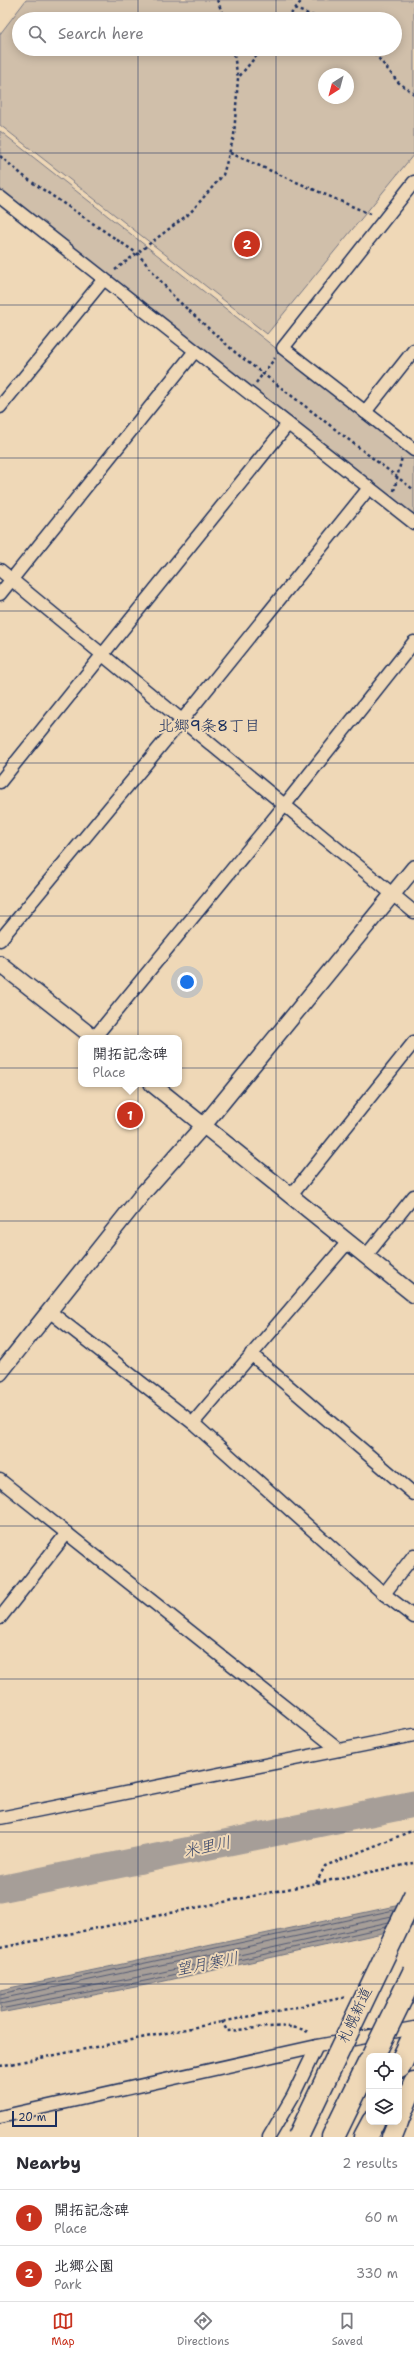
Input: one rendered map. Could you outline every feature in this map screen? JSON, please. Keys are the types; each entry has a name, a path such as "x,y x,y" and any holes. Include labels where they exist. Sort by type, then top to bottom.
{"highway":[{"name":"札幌新道","path":"298,2137 414,1895"},
{"path":"374,2053 414,1972"},
{"path":"402,2061 414,2036"},
{"path":"332,2137 366,2069"},
{"path":"402,2112 414,2083"},
{"path":"365,2137 371,2125"},
{"path":"392,2137 397,2125"}],"street":[{"path":"410,447 283,348 414,182"},
{"path":"1,200 104,279 414,523"},
{"path":"0,407 104,279"},
{"path":"365,412 414,350"},
{"path":"0,594 195,351"},
{"path":"0,782 104,655 288,424"},
{"path":"0,940 183,720 369,488"},
{"path":"0,570 414,912"},
{"path":"96,1035 284,806 414,642"},
{"path":"0,1373 145,1191 204,1125 414,868"},
{"path":"0,964 90,1035"},
{"path":"290,1197 414,1042"},
{"path":"156,1087 347,1243 414,1295"},
{"path":"365,1257 414,1196"},
{"path":"193,1423 347,1243"},
{"path":"49,1311 193,1423 384,1594 414,1617"},
{"path":"251,1354 414,1494"},
{"path":"0,1480 339,1750"},
{"path":"0,1618 67,1533"},
{"path":"384,1594 414,1555"},
{"path":"0,1818 414,1735"},
{"path":"0,2117 317,2046 414,2028"},
{"path":"269,2137 293,2096 317,2046"}],"path":[{"path":"217,0 222,12"},
{"path":"293,12 302,0"},
{"path":"295,9 303,12"},
{"path":"104,279 190,213 223,175 234,136 238,78 234,56"},
{"path":"238,78 256,56"},
{"path":"377,56 398,82 414,94"},
{"path":"230,153 384,221"},
{"path":"0,156 26,178 138,254 175,298 236,353 414,490"},
{"path":"249,394 262,373 283,348"},
{"path":"391,505 396,477 410,447"},
{"path":"316,1883 325,1866 414,1830"},
{"path":"0,1948 414,1863"},
{"path":"0,2066 355,1995"},
{"path":"222,2022 227,2031 275,2027 306,2030 316,2040 317,2046"}],"shaded area":[{"path":"26,0 414,0 414,154 267,334 0,125 0,34 12,18 12,56 402,56 402,12 17,12"},
{"path":"0,131 414,457 414,519 0,193"}],"water":[{"name":"望月寒川","path":"414,1902 414,1926 151,1984 0,2013 0,1990"}],"waterway":[{"name":"米里川","path":"0,1889 414,1804"}],"place":[{"name":"北郷公園","path":"247,244"},
{"name":"開拓記念碑","path":"130,1115"}],"district":[{"name":"北郷9条8丁目","path":"209,725"}]}
